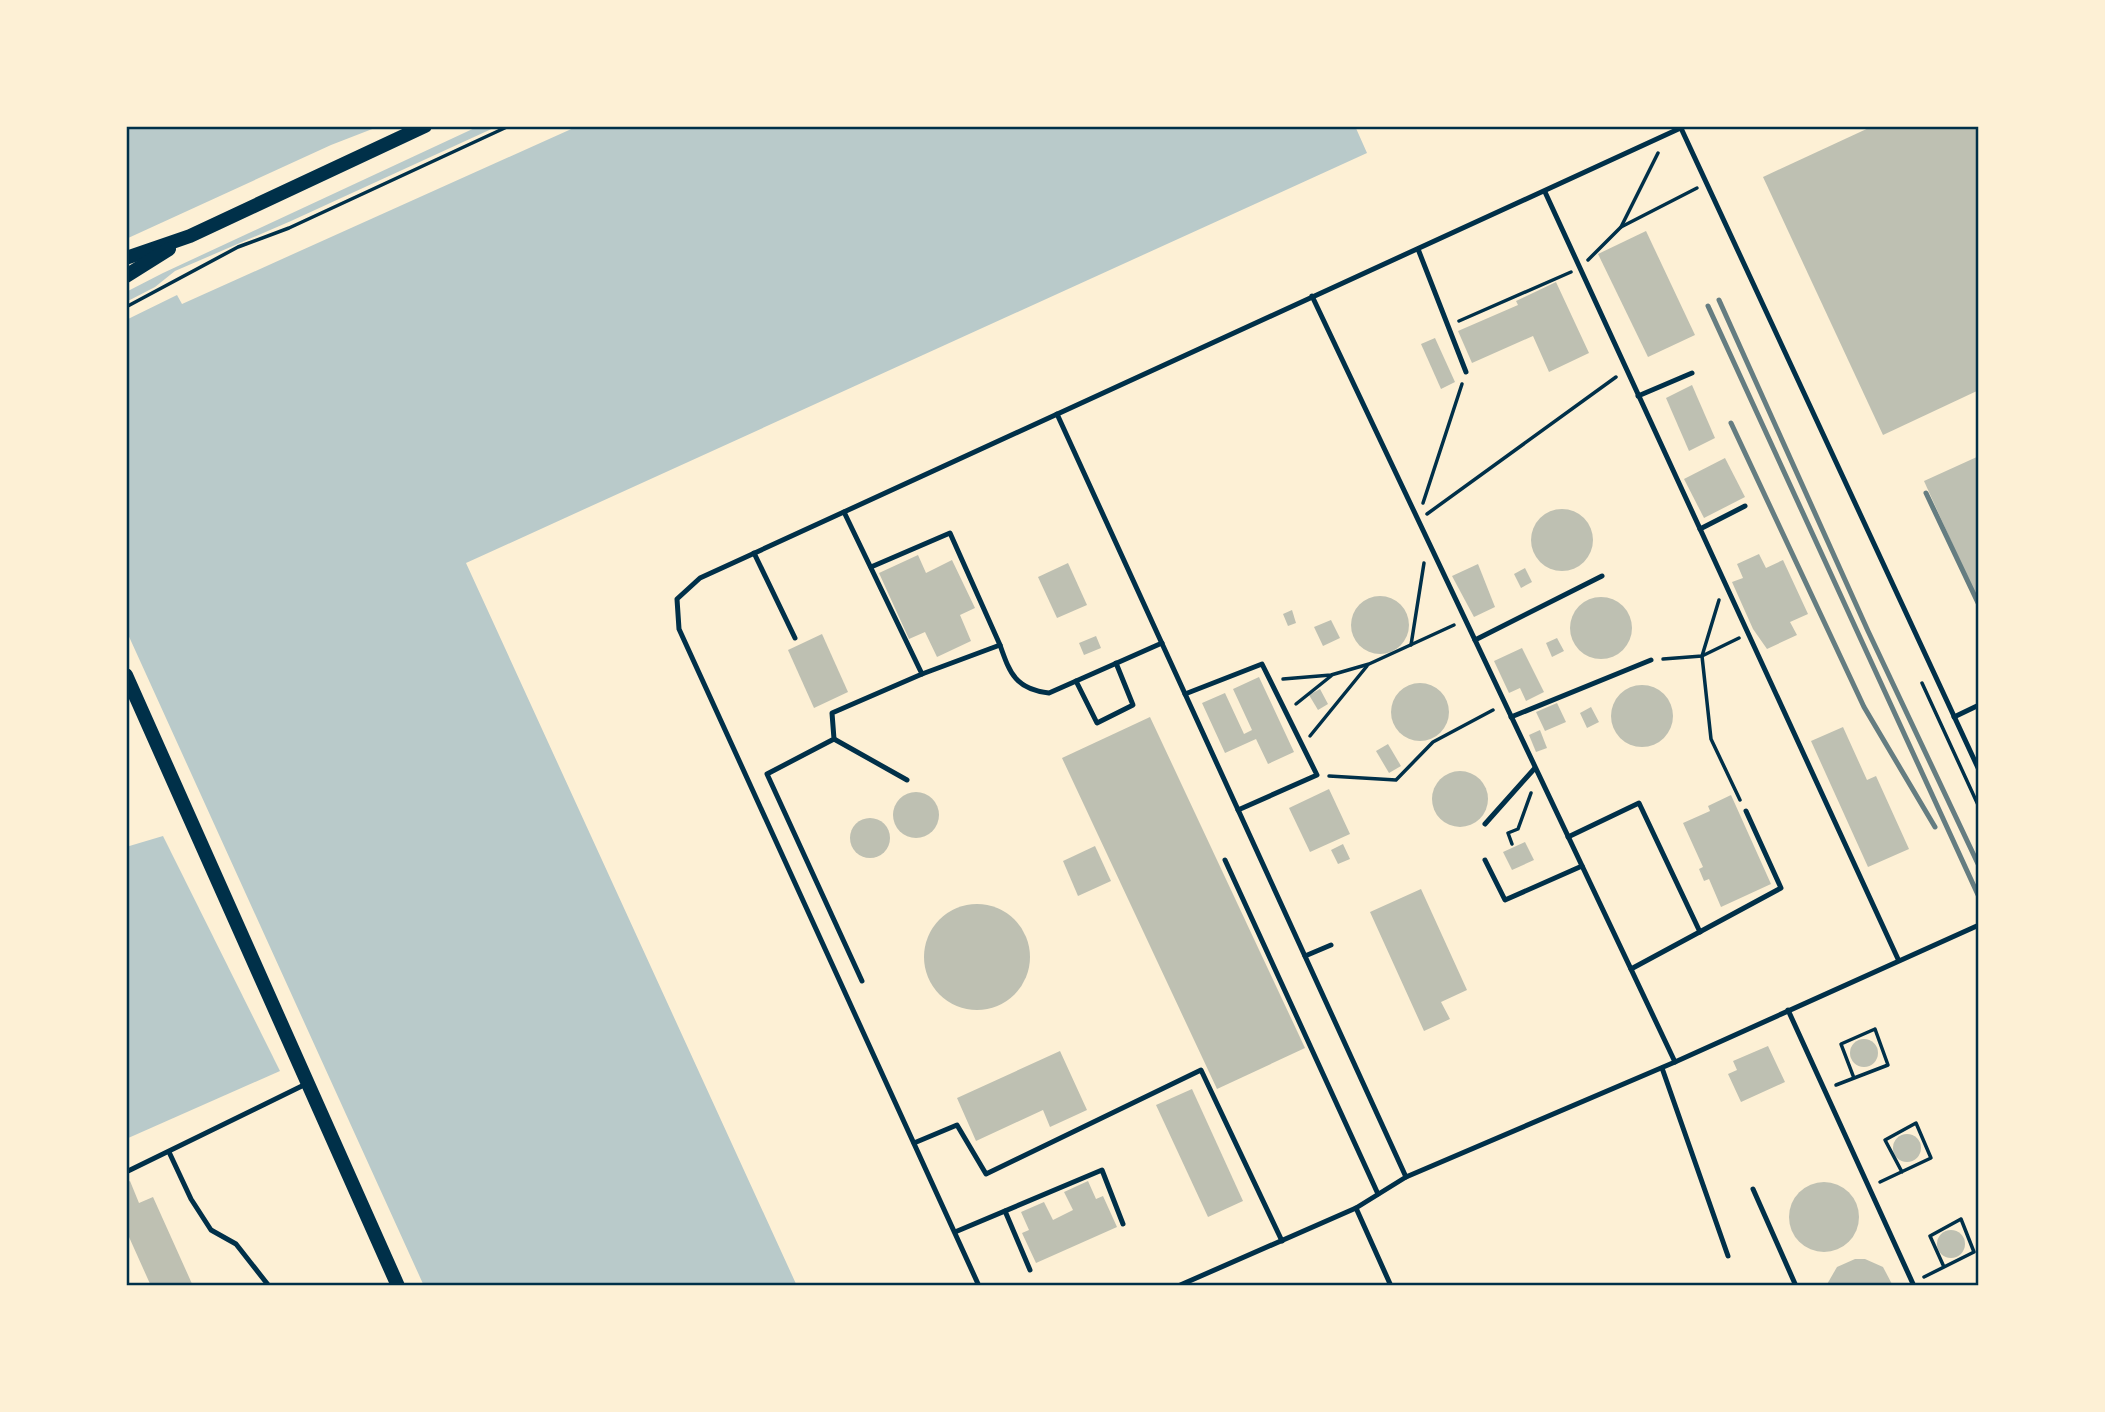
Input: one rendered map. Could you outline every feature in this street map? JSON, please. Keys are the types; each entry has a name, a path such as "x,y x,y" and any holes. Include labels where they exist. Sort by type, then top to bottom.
{"main road":[{"path":"126,258 190,236 425,126"},
{"path":"126,276 190,236"},
{"path":"126,675 398,1286"}],"lane":[{"path":"979,1286 679,629 677,599 700,578 1312,296 1545,192 1681,127 1979,770"},
{"path":"1545,192 1898,960"},
{"path":"1418,249 1466,372"},
{"path":"1312,296 1503,704 1675,1062"},
{"path":"1639,396 1692,373"},
{"path":"1057,414 1406,1177"},
{"path":"1700,529 1745,506"},
{"path":"844,512 922,674"},
{"path":"871,567 950,533 1015,679 1029,690 1049,693 1162,643"},
{"path":"754,553 795,638"},
{"path":"1475,640 1602,576"},
{"path":"834,739 832,713 922,674 1000,645"},
{"path":"1511,717 1651,660"},
{"path":"1076,681 1097,723 1133,705 1116,663"},
{"path":"1185,694 1262,664 1317,775 1238,810"},
{"path":"1954,717 1979,705"},
{"path":"834,739 907,779"},
{"path":"834,739 767,774 862,981"},
{"path":"1485,824 1535,768"},
{"path":"1568,837 1639,803 1700,932"},
{"path":"1631,969 1781,888 1746,811"},
{"path":"1225,860 1378,1194"},
{"path":"1485,860 1505,900 1582,866"},
{"path":"1178,1286 1356,1208 1406,1177 1662,1068 1979,925"},
{"path":"1305,956 1331,945"},
{"path":"1788,1010 1913,1284"},
{"path":"1662,1068 1728,1256"},
{"path":"914,1143 957,1125 986,1174 1200,1070 1282,1241"},
{"path":"126,1172 309,1083"},
{"path":"169,1152 191,1199 211,1230 236,1244 269,1286"},
{"path":"955,1232 1102,1170 1123,1224"},
{"path":"1753,1189 1796,1286"},
{"path":"1356,1208 1391,1286"},
{"path":"1005,1211 1031,1270"}],"path":[{"path":"126,307 238,247 289,228 509,126"},
{"path":"1621,227 1697,188"},
{"path":"1418,520 1626,369"},
{"path":"1418,520 1466,372"},
{"path":"1411,645 1428,541"},
{"path":"1724,582 1702,656 1711,738 1746,811"},
{"path":"1270,680 1331,675 1369,664 1465,620"},
{"path":"1651,660 1702,656 1748,634"},
{"path":"1302,745 1369,664"},
{"path":"1286,711 1331,675"},
{"path":"1922,681 1979,807"},
{"path":"1317,775 1395,780 1433,743 1503,704"},
{"path":"1512,844 1508,833 1518,829 1538,775"},
{"path":"1824,1090 1888,1065 1875,1029 1841,1044 1854,1078"},
{"path":"1869,1187 1902,1172 1931,1158 1916,1123 1885,1140 1902,1172"},
{"path":"1913,1284 1974,1252 1961,1219 1930,1236 1944,1267"}],"shaded area":[{"path":"126,126 380,126 331,145 126,239"},
{"path":"479,126 498,126 175,271 155,287 126,302 126,292 163,273"},
{"path":"578,126 1355,126 1367,153 466,563 797,1286 424,1286 126,630 126,320 177,295 182,304"},
{"path":"163,836 280,1071 126,1139 126,847"}],"building":[{"path":"1873,126 1979,126 1979,390 1883,435 1763,177"},
{"path":"1646,231 1695,335 1648,357 1598,254"},
{"path":"1556,282 1589,353 1549,372 1533,336 1472,363 1458,331 1518,305 1516,301"},
{"path":"1435,338 1455,382 1441,389 1421,344"},
{"path":"1692,385 1715,438 1689,451 1666,398"},
{"path":"1979,456 1979,603 1924,481"},
{"path":"1725,458 1745,497 1704,518 1684,479"},
{"path":"1562,509 1584,518 1593,540 1584,562 1562,571 1540,562 1531,540 1540,518"},
{"path":"1759,554 1766,568 1783,560 1808,614 1790,622 1797,635 1767,649 1753,629 1732,582 1743,578 1737,564"},
{"path":"918,555 926,573 952,560 975,608 960,615 971,641 937,657 925,632 909,639 879,573"},
{"path":"1068,563 1087,605 1057,618 1038,577"},
{"path":"1478,564 1495,607 1474,617 1452,576"},
{"path":"1525,568 1532,582 1521,588 1514,574"},
{"path":"1380,596 1391,598 1404,609 1409,625 1407,636 1396,649 1380,654 1369,652 1356,641 1351,625 1353,614 1364,601"},
{"path":"1601,597 1623,606 1632,628 1623,650 1601,659 1579,650 1570,628 1579,606"},
{"path":"1292,610 1296,623 1288,626 1283,614"},
{"path":"1331,620 1340,638 1323,646 1314,627"},
{"path":"822,634 848,692 814,708 788,650"},
{"path":"1096,636 1101,648 1084,655 1079,643"},
{"path":"1557,638 1564,651 1552,657 1546,643"},
{"path":"1522,648 1544,692 1526,701 1520,688 1509,693 1494,661"},
{"path":"1259,677 1294,752 1268,764 1256,739 1225,753 1202,703 1225,693 1244,734 1252,730 1233,689"},
{"path":"1420,683 1431,685 1444,696 1449,712 1447,723 1436,736 1420,741 1409,739 1396,728 1391,712 1393,701 1404,688"},
{"path":"1642,685 1664,694 1673,716 1664,738 1642,747 1620,738 1611,716 1620,694"},
{"path":"1320,689 1328,704 1318,710 1309,695"},
{"path":"1557,703 1566,722 1545,731 1536,712"},
{"path":"1591,707 1599,722 1587,728 1580,713"},
{"path":"1150,717 1305,1048 1217,1089 1062,758"},
{"path":"1843,727 1867,780 1876,776 1909,849 1868,867 1811,741"},
{"path":"1540,730 1547,748 1536,752 1529,735"},
{"path":"1388,744 1401,766 1389,773 1376,751"},
{"path":"1455,771 1465,771 1480,779 1486,788 1486,810 1480,819 1465,827 1455,827 1437,815 1432,804 1432,794 1444,776"},
{"path":"1329,789 1350,834 1310,852 1289,808"},
{"path":"916,792 933,798 939,815 933,832 916,838 899,832 893,815 899,798"},
{"path":"1731,795 1771,884 1721,907 1709,879 1704,881 1699,869 1703,867 1683,823 1710,811 1708,806"},
{"path":"870,818 884,824 890,838 884,852 870,858 856,852 850,838 856,824"},
{"path":"1525,842 1534,860 1512,870 1503,852"},
{"path":"1343,844 1350,859 1338,864 1331,850"},
{"path":"1095,846 1111,881 1078,896 1063,861"},
{"path":"1421,889 1467,990 1441,1002 1450,1019 1424,1031 1370,912"},
{"path":"977,904 997,908 1015,919 1026,937 1030,957 1026,977 1015,995 997,1006 977,1010 957,1006 939,995 928,977 924,957 928,937 939,919 957,908"},
{"path":"1864,1039 1874,1043 1878,1053 1874,1063 1864,1067 1854,1063 1850,1053 1854,1043"},
{"path":"1768,1046 1785,1082 1741,1102 1728,1074 1737,1070 1733,1061"},
{"path":"1060,1051 1087,1110 1050,1127 1043,1110 976,1141 957,1098"},
{"path":"1192,1089 1243,1201 1208,1217 1156,1105"},
{"path":"1907,1134 1917,1138 1921,1148 1917,1158 1907,1162 1897,1158 1893,1148 1897,1138"},
{"path":"130,1181 139,1203 153,1197 193,1286 151,1286 129,1237 126,1238 126,1183"},
{"path":"1088,1181 1096,1199 1103,1196 1117,1227 1036,1263 1022,1233 1029,1230 1021,1212 1044,1202 1053,1220 1073,1210 1064,1192"},
{"path":"1824,1182 1849,1192 1859,1217 1849,1242 1824,1252 1799,1242 1789,1217 1799,1192"},
{"path":"1951,1230 1961,1234 1965,1244 1961,1254 1951,1258 1941,1254 1937,1244 1941,1234"},
{"path":"1855,1259 1865,1259 1883,1267 1893,1286 1826,1286 1837,1267"}],"railway":[{"path":"1719,300 1868,631 1979,866"},
{"path":"1708,306 1979,897"},
{"path":"1731,423 1864,707 1935,827"},
{"path":"1926,493 1979,605"}]}
